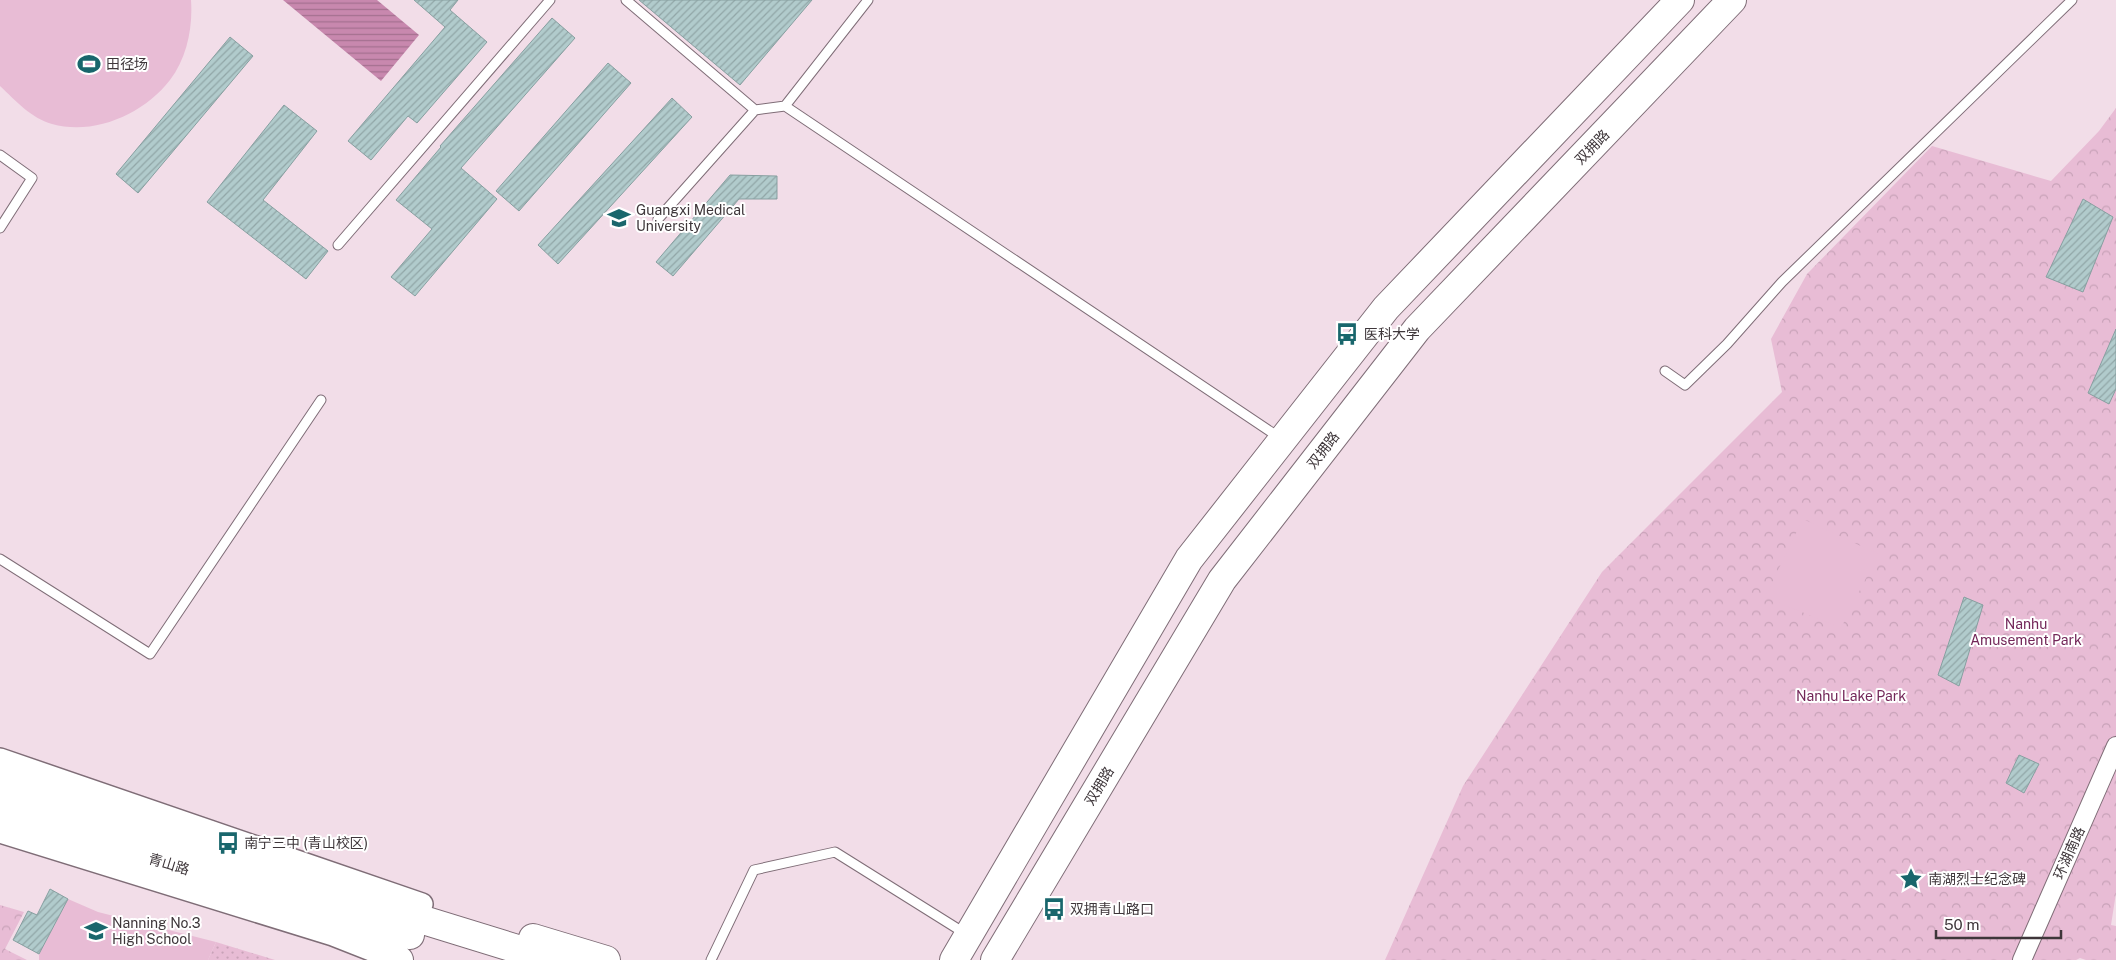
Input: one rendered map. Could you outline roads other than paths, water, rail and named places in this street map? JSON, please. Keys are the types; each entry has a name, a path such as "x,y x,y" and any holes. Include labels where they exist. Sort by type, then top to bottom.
{"main road":[{"path":"954,960 1189,559 1386,308 1680,0"},
{"name":"双拥路","path":"996,959 1222,580 1417,330 1732,0"},
{"name":"青山路","path":"0,783 329,891"},
{"name":"青山路","path":"0,811 339,916 505,960"},
{"path":"329,891 422,904 606,960"},
{"path":"329,891 552,960"},
{"path":"339,916 388,959"}],"street":[{"name":"环湖南路","path":"2022,960 2116,746"},
{"path":"0,759 422,904"},
{"path":"0,832 333,935 388,959"}],"lane":[{"path":"338,244 550,0"},
{"path":"626,0 754,110"},
{"path":"785,106 868,0"},
{"path":"1665,371 1685,385 1728,344 1782,282 2072,0"},
{"path":"658,219 754,110 785,106 1283,440"},
{"path":"0,154 32,178 0,228"},
{"path":"0,559 150,654 321,400"},
{"path":"711,960 754,870 835,852 968,936"}],"place":[{"name":"田径场","path":"89,64"},
{"name":"Guangxi Medical University","path":"619,218"},
{"name":"医科大学","path":"1347,334"},
{"name":"南宁三中 (青山校区)","path":"228,843"},
{"name":"南湖烈士纪念碑","path":"1911,879"},
{"name":"双拥青山路口","path":"1054,909"},
{"name":"Nanning No.3 High School","path":"96,931"}],"park label":[{"name":"Nanhu Amusement Park","path":"2026,632"},
{"name":"Nanhu Lake Park","path":"1851,696"}]}
